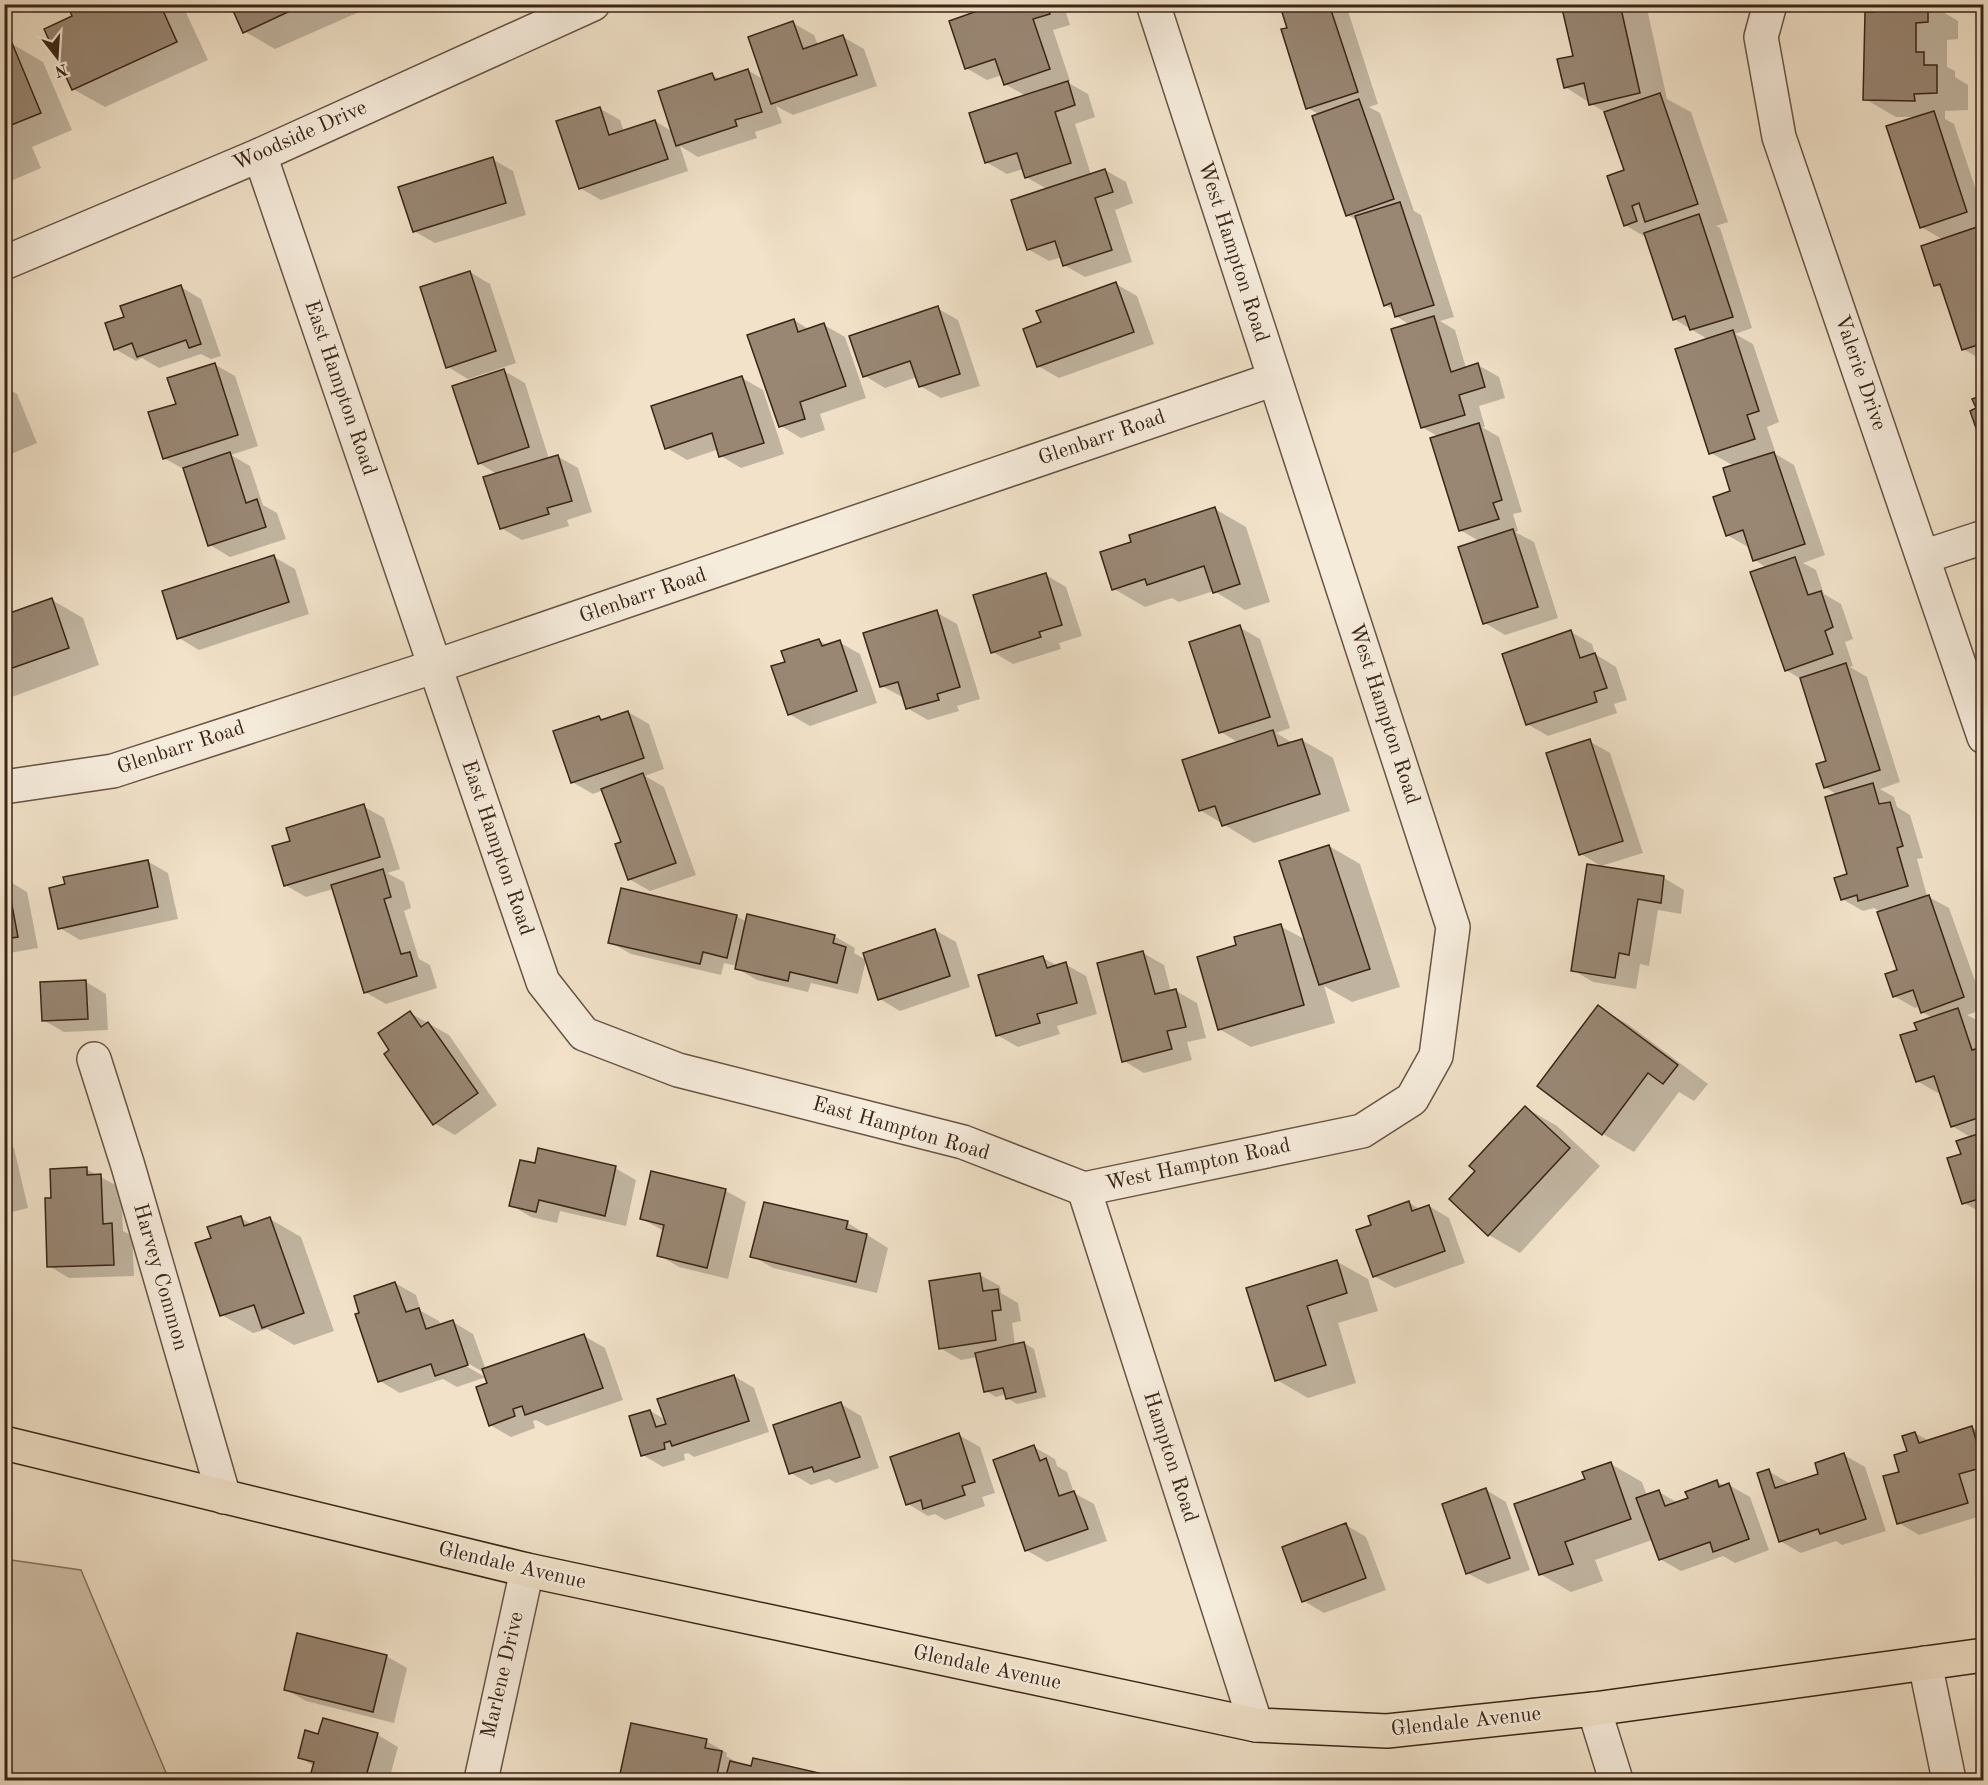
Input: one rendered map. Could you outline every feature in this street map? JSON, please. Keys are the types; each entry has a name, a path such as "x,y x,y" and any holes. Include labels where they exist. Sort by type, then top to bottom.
{"main road":[{"name":"Glendale Avenue","path":"4,1443 527,1570 1256,1725 1387,1731 1594,1709 1983,1655"}],"street":[{"name":"Woodside Drive","path":"4,263 260,155 593,4"},
{"name":"West Hampton Road","path":"1084,1189 1362,1131 1412,1099 1436,1056 1453,927 1153,4"},
{"name":"Valerie Drive","path":"1770,4 1761,37 1779,137 1983,737"},
{"name":"East Hampton Road","path":"260,155 543,982 584,1034 678,1070 963,1142 1084,1189"},
{"name":"Glenbarr Road","path":"4,787 112,771 436,666 1274,379"},
{"path":"1923,557 1983,537"},
{"name":"Harvey Common","path":"94,1059 128,1166 224,1497"},
{"name":"Hampton Road","path":"1084,1189 1256,1725"},
{"name":"Marlene Drive","path":"481,1780 527,1570"},
{"path":"1925,1663 1949,1780"},
{"path":"1594,1709 1616,1780"}],"shaded area":[{"path":"4,1559 81,1570 169,1780 5,1780"}],"building":[{"path":"67,4 160,4 177,42 72,90 44,29 72,16"},
{"path":"230,4 305,4 243,33"},
{"path":"997,4 1047,4 1050,14 1033,19 1050,69 1004,85 995,59 965,69 949,21"},
{"path":"1329,4 1358,92 1306,109 1281,29 1287,28 1280,6"},
{"path":"1561,4 1620,4 1640,93 1589,105 1584,83 1564,88 1557,59 1573,56"},
{"path":"1874,4 1928,4 1928,22 1916,23 1916,52 1924,52 1924,65 1937,65 1937,93 1914,94 1915,101 1863,100 1865,12 1874,12"},
{"path":"793,21 803,49 843,35 857,75 771,104 748,37"},
{"path":"12,43 41,113 4,128 4,46"},
{"path":"748,69 762,112 735,120 737,126 676,146 658,91 712,73 715,80"},
{"path":"1068,81 1075,105 1055,112 1071,163 1025,178 1017,153 985,163 969,113"},
{"path":"1660,93 1698,204 1645,222 1639,203 1632,206 1637,221 1624,226 1607,176 1624,170 1604,112"},
{"path":"1359,99 1394,199 1346,216 1312,116"},
{"path":"600,107 609,135 655,120 668,159 579,189 556,121"},
{"path":"1934,111 1967,212 1920,228 1886,126"},
{"path":"493,157 506,203 413,232 398,187"},
{"path":"1105,169 1113,192 1095,198 1112,250 1063,266 1055,241 1027,250 1011,200"},
{"path":"1400,202 1434,305 1395,317 1391,303 1384,306 1355,216"},
{"path":"1699,214 1733,317 1690,330 1685,316 1673,320 1644,233"},
{"path":"1977,227 1984,247 1984,343 1962,350 1940,284 1934,286 1921,246"},
{"path":"470,271 496,351 446,368 420,287"},
{"path":"1116,282 1134,332 1037,367 1023,329 1041,322 1036,311"},
{"path":"181,285 201,344 189,348 186,340 137,357 132,343 114,350 105,323 124,317 120,306"},
{"path":"938,306 960,374 919,387 910,361 863,377 849,336"},
{"path":"1434,316 1451,372 1478,363 1485,387 1459,395 1465,415 1421,428 1391,329"},
{"path":"794,319 798,332 824,323 846,386 800,402 805,419 779,427 747,335"},
{"path":"1733,330 1759,411 1747,415 1755,439 1709,454 1675,349"},
{"path":"215,363 238,435 163,459 148,412 176,404 167,378"},
{"path":"504,369 529,447 478,464 452,386"},
{"path":"742,376 764,443 719,457 712,433 665,449 651,406"},
{"path":"1984,395 1984,451 1970,411 1976,408 1972,399"},
{"path":"1479,423 1502,500 1493,503 1499,519 1459,531 1430,438"},
{"path":"230,452 246,503 257,499 266,527 208,546 183,468"},
{"path":"1774,452 1805,544 1753,561 1743,530 1726,536 1713,497 1730,491 1723,468"},
{"path":"558,455 572,501 547,508 549,514 500,529 483,477"},
{"path":"1215,507 1240,584 1213,593 1204,566 1147,585 1145,579 1112,590 1100,552 1131,542 1129,535"},
{"path":"1513,529 1538,607 1483,624 1458,547"},
{"path":"274,555 289,602 177,639 162,591"},
{"path":"1795,557 1808,595 1821,591 1833,627 1825,631 1833,654 1785,671 1750,572"},
{"path":"1046,573 1062,625 1039,632 1041,637 991,653 973,595"},
{"path":"52,598 69,648 4,671 4,615"},
{"path":"937,610 960,687 937,694 939,700 906,709 898,682 880,687 863,633"},
{"path":"1240,625 1270,717 1219,733 1189,642"},
{"path":"1571,630 1580,658 1595,653 1607,688 1594,692 1597,702 1526,725 1502,654"},
{"path":"819,639 822,646 840,640 857,691 788,715 771,666 785,662 781,651"},
{"path":"1846,663 1880,770 1824,788 1816,764 1826,761 1800,678"},
{"path":"628,711 644,758 571,783 553,731 599,716 601,720"},
{"path":"1273,730 1278,746 1302,739 1320,794 1222,826 1215,806 1199,811 1182,760"},
{"path":"1590,739 1623,841 1579,855 1546,753"},
{"path":"643,773 676,863 628,880 615,844 621,842 601,789"},
{"path":"1873,783 1879,804 1890,802 1903,846 1897,848 1908,886 1858,901 1857,895 1841,900 1834,878 1847,874 1825,797"},
{"path":"364,804 380,857 284,886 272,846 290,841 286,828"},
{"path":"1329,845 1370,969 1319,985 1279,861"},
{"path":"148,860 158,907 58,929 49,888 65,884 63,877"},
{"path":"1587,864 1664,876 1661,903 1638,899 1629,955 1619,953 1615,978 1571,971"},
{"path":"383,869 391,897 384,899 401,954 410,952 417,976 364,993 331,885"},
{"path":"4,879 7,879 18,937 4,939"},
{"path":"621,888 737,915 727,958 703,952 700,964 608,943"},
{"path":"1929,895 1964,997 1921,1013 1913,990 1893,997 1885,974 1897,970 1877,912"},
{"path":"747,914 835,935 833,943 846,947 837,983 790,972 788,981 735,969"},
{"path":"1281,924 1304,1005 1218,1030 1197,957 1236,945 1234,937"},
{"path":"935,929 950,976 878,1000 863,953"},
{"path":"1143,951 1155,994 1176,989 1186,1027 1167,1031 1172,1049 1122,1062 1097,963"},
{"path":"1043,956 1047,968 1066,962 1077,1003 1037,1014 1040,1023 996,1036 978,975"},
{"path":"86,980 88,1019 42,1021 40,982"},
{"path":"1598,1005 1678,1065 1663,1084 1648,1073 1602,1135 1537,1086"},
{"path":"1958,1008 1972,1050 1979,1048 1984,1062 1984,1116 1951,1127 1934,1076 1916,1082 1900,1035 1917,1030 1914,1023"},
{"path":"410,1011 421,1027 428,1022 478,1093 433,1125 384,1054 389,1050 378,1033"},
{"path":"1525,1106 1570,1148 1488,1236 1449,1199 1475,1171 1469,1166"},
{"path":"1984,1132 1984,1204 1982,1198 1962,1204 1947,1158 1961,1154 1956,1141"},
{"path":"538,1148 616,1166 605,1216 539,1200 536,1212 509,1206 520,1160 535,1163"},
{"path":"87,1167 87,1175 101,1174 103,1224 112,1223 114,1265 47,1267 45,1198 51,1198 50,1169"},
{"path":"651,1171 726,1189 707,1268 657,1256 664,1225 640,1219"},
{"path":"1409,1201 1412,1211 1429,1205 1445,1251 1373,1277 1356,1230 1371,1225 1368,1216"},
{"path":"764,1202 848,1221 846,1229 867,1234 856,1282 750,1257"},
{"path":"241,1216 244,1226 270,1217 304,1313 262,1328 254,1305 220,1316 195,1243 211,1238 207,1227"},
{"path":"1337,1260 1347,1293 1307,1306 1326,1365 1275,1381 1246,1288"},
{"path":"980,1273 983,1291 998,1289 1001,1310 992,1311 996,1340 939,1349 929,1281"},
{"path":"395,1282 406,1312 419,1308 426,1329 453,1320 468,1365 435,1376 431,1364 378,1382 355,1314 359,1313 354,1296"},
{"path":"584,1334 603,1388 525,1415 522,1406 513,1409 515,1416 489,1426 476,1387 487,1383 482,1369"},
{"path":"1024,1342 1036,1392 1006,1399 1003,1388 984,1392 975,1353"},
{"path":"734,1375 749,1421 672,1446 670,1441 664,1443 665,1449 641,1456 629,1416 650,1410 656,1427 666,1424 657,1399"},
{"path":"841,1402 860,1457 814,1472 812,1467 789,1474 773,1425"},
{"path":"1972,1426 1984,1467 1959,1474 1968,1503 1897,1524 1883,1476 1899,1472 1894,1455 1907,1451 1902,1436 1915,1432 1919,1443"},
{"path":"959,1433 975,1482 962,1486 965,1495 923,1509 921,1500 906,1505 890,1457"},
{"path":"1034,1445 1040,1461 1046,1458 1059,1496 1074,1491 1088,1529 1025,1551 993,1460"},
{"path":"1844,1453 1866,1519 1820,1534 1818,1529 1779,1542 1757,1473 1769,1469 1775,1488 1818,1474 1815,1463"},
{"path":"1611,1462 1631,1519 1565,1542 1573,1564 1539,1575 1514,1504 1585,1479 1582,1472"},
{"path":"1717,1480 1719,1487 1729,1483 1749,1539 1713,1552 1710,1542 1659,1560 1636,1498 1659,1490 1665,1506 1688,1498 1685,1492"},
{"path":"1486,1488 1510,1558 1466,1574 1442,1504"},
{"path":"1346,1523 1366,1578 1302,1602 1282,1547"},
{"path":"297,1633 387,1655 373,1712 284,1690"},
{"path":"323,1718 378,1733 365,1780 309,1780 314,1762 298,1758 305,1730 318,1734"},
{"path":"631,1723 707,1739 705,1748 722,1751 716,1780 653,1780 620,1774"},
{"path":"753,1758 819,1773 818,1780 725,1780 730,1761 751,1766"}]}
